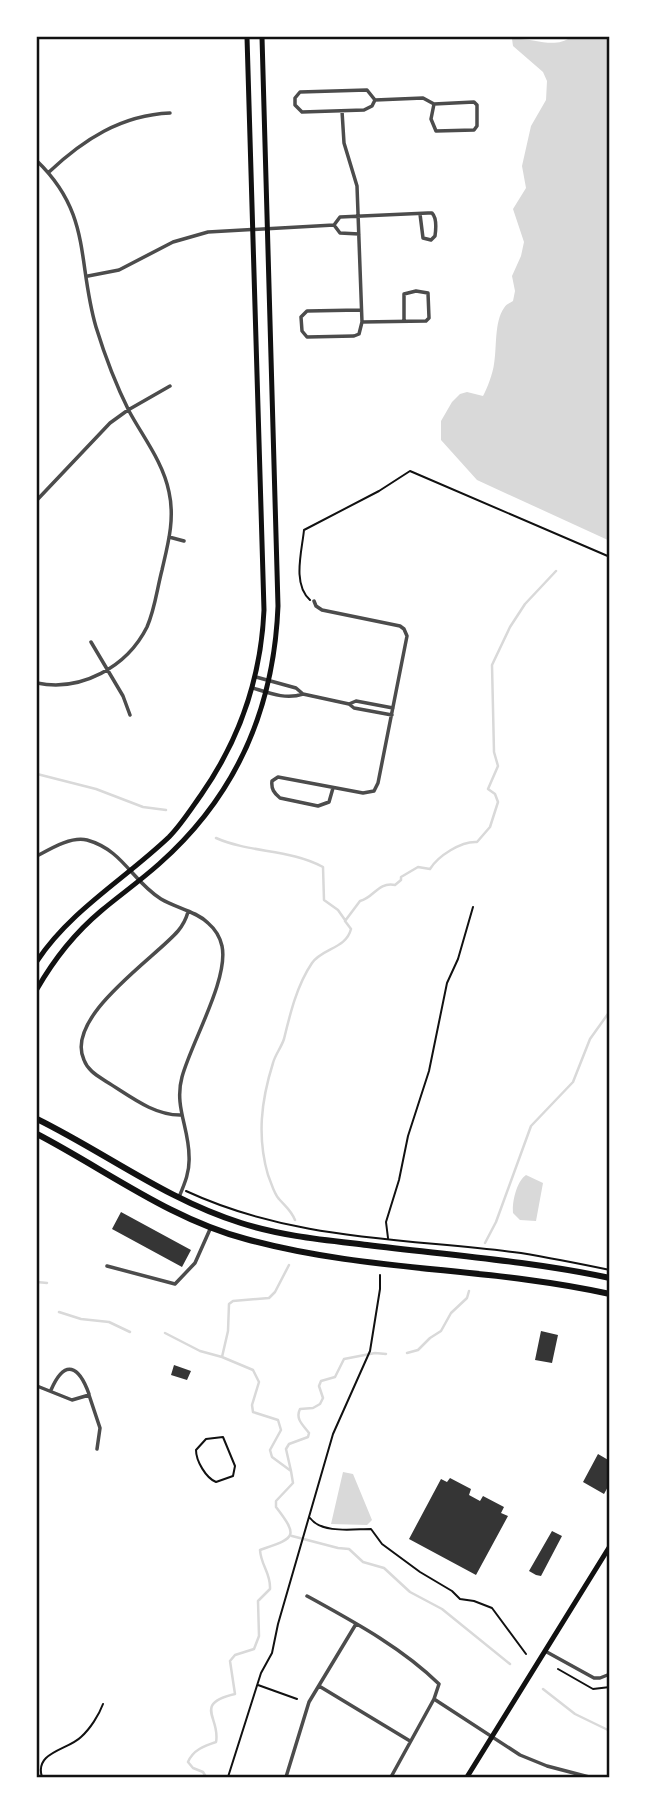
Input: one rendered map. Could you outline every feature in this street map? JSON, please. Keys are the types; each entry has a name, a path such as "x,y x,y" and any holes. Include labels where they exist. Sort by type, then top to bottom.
{"main road":[{"path":"37,961 78,913 171,835 211,781 236,734 256,677 263,642 264,610 247,37"},
{"path":"37,989 72,941 99,913 185,840 215,804 247,747 267,692 276,644 278,606 262,37"},
{"path":"37,1119 66,1133 178,1199 242,1224 284,1234 559,1267 610,1278"},
{"path":"37,1134 161,1206 245,1239 396,1266 579,1287 610,1294"},
{"path":"470,1775 609,1548 610,1540"}],"street":[{"path":"367,90 375,100 372,106 364,110 302,112 295,105 295,98 300,92 367,90"},
{"path":"375,100 474,102 477,105 477,126 474,130 436,131 431,119 434,103"},
{"path":"342,111 344,143 356,176 362,322 359,334 354,336 307,337 302,331 301,317 307,311 360,310"},
{"path":"49,172 71,152 108,128 139,117 170,113"},
{"path":"37,161 49,172 76,219 96,326 128,410 160,467 172,510 169,537 148,623 133,648 109,670 77,683 37,683"},
{"path":"334,226 340,217 359,215 420,214 434,215 435,236 431,240 423,238 420,214"},
{"path":"88,276 120,270 184,238 215,231 334,226"},
{"path":"334,226 340,233 359,234"},
{"path":"362,322 426,321 429,318 428,293 416,291 404,294 404,321"},
{"path":"37,500 98,435 128,410 170,386"},
{"path":"169,537 184,541"},
{"path":"314,601 316,606 323,610 400,626 407,632 378,783 374,791 368,794 278,777 271,785 280,798 318,806 329,802 333,788"},
{"path":"91,642 123,695 130,715"},
{"path":"256,677 296,688 303,694"},
{"path":"253,688 290,697 303,694 392,715"},
{"path":"349,704 356,701 393,708"},
{"path":"37,856 68,842 85,840 116,855 161,899 199,916 214,929 222,947 223,965 181,1079 178,1102 190,1158 187,1177 178,1199"},
{"path":"180,1115 156,1112 94,1074 84,1062 81,1050 83,1035 106,999 124,979 180,930 188,912"},
{"path":"107,1266 176,1284 195,1263 211,1227"},
{"path":"51,1390 60,1373 74,1370 83,1377 100,1428 97,1449"},
{"path":"37,1386 72,1399 89,1395"},
{"path":"307,1597 411,1659 439,1684 434,1699 391,1777"},
{"path":"286,1777 303,1719 319,1686 356,1624"},
{"path":"545,1651 594,1678 610,1674"},
{"path":"319,1686 410,1742"},
{"path":"434,1699 533,1761 589,1777"}],"path":[{"path":"314,601 303,593 300,583 304,530 379,491 410,471 610,557"},
{"path":"388,1239 386,1222 399,1180 408,1136 429,1071 447,983 458,959 473,907"},
{"path":"191,1194 214,1205 299,1228 521,1254 610,1270"},
{"path":"228,1777 257,1685 272,1653 278,1624 334,1434 370,1351 380,1275"},
{"path":"223,1437 235,1465 233,1476 216,1482 208,1479 203,1466 196,1457 196,1450 206,1439 223,1437"},
{"path":"310,1517 315,1524 323,1527 371,1529 382,1544 460,1599 492,1608 526,1654"},
{"path":"558,1669 593,1689 610,1687"},
{"path":"257,1685 297,1699"},
{"path":"42,1777 39,1769 41,1764 56,1750 83,1735 103,1704"}],"shaded area":[{"path":"571,37 610,37 610,541 477,480 441,440 441,421 452,402 460,394 467,392 483,396 486,389 495,358 499,320 505,307 513,301 515,291 512,276 524,242 513,209 526,188 522,166 531,126 546,100 547,81 543,72 513,46 512,39 557,43"},
{"path":"526,1175 543,1183 536,1221 520,1220 513,1213 516,1192"},
{"path":"343,1472 353,1474 372,1520 367,1525 331,1524"}],"building":[{"path":"121,1212 191,1250 182,1267 112,1229"},
{"path":"541,1331 558,1335 552,1363 535,1360"},
{"path":"174,1365 191,1371 187,1380 171,1375"},
{"path":"598,1454 610,1461 610,1483 604,1494 583,1482"},
{"path":"450,1478 471,1489 469,1495 480,1501 483,1496 504,1507 501,1513 508,1516 476,1575 409,1539 441,1479 447,1482"},
{"path":"552,1531 562,1536 541,1576 536,1575 529,1571"}],"waterway":[{"path":"295,1220 277,1197 268,1175 262,1147 262,1119 269,1077 284,1039 298,990 316,958 339,945 348,936 351,929 345,921 360,901 384,886 395,885 401,877 418,867 430,869 450,850 477,842 490,827 498,802 495,794 488,789 498,766 494,752 492,665 510,627 525,604 556,571"},
{"path":"37,774 96,789 143,807 166,810"},
{"path":"216,838 297,857 323,867 324,900 338,910 345,920"},
{"path":"485,1243 496,1222 531,1126 573,1082 590,1039 610,1011"},
{"path":"206,1777 188,1762 196,1751 216,1742 211,1707 222,1698 235,1694 230,1661 235,1655 254,1649 259,1636 258,1601 270,1589 260,1550 280,1543 290,1536 288,1525 276,1507 276,1501 293,1483 291,1471 272,1457 270,1450 281,1430 278,1420 253,1412 252,1405 259,1382 253,1370 222,1357 228,1331 229,1304 233,1301 269,1298 289,1265"},
{"path":"37,1282 47,1283"},
{"path":"407,1353 418,1350 441,1331 451,1313 467,1298 469,1291"},
{"path":"59,1312 81,1319 109,1322 130,1332"},
{"path":"165,1333 200,1351 222,1357"},
{"path":"291,1471 286,1449 289,1444 308,1437 309,1433 298,1416 300,1409 313,1408 320,1404 323,1398 319,1386 321,1381 335,1377 344,1359 375,1353 386,1354"},
{"path":"292,1536 349,1549 363,1562 384,1568 410,1592 442,1609 510,1664"},
{"path":"543,1689 575,1714 610,1731"}]}
